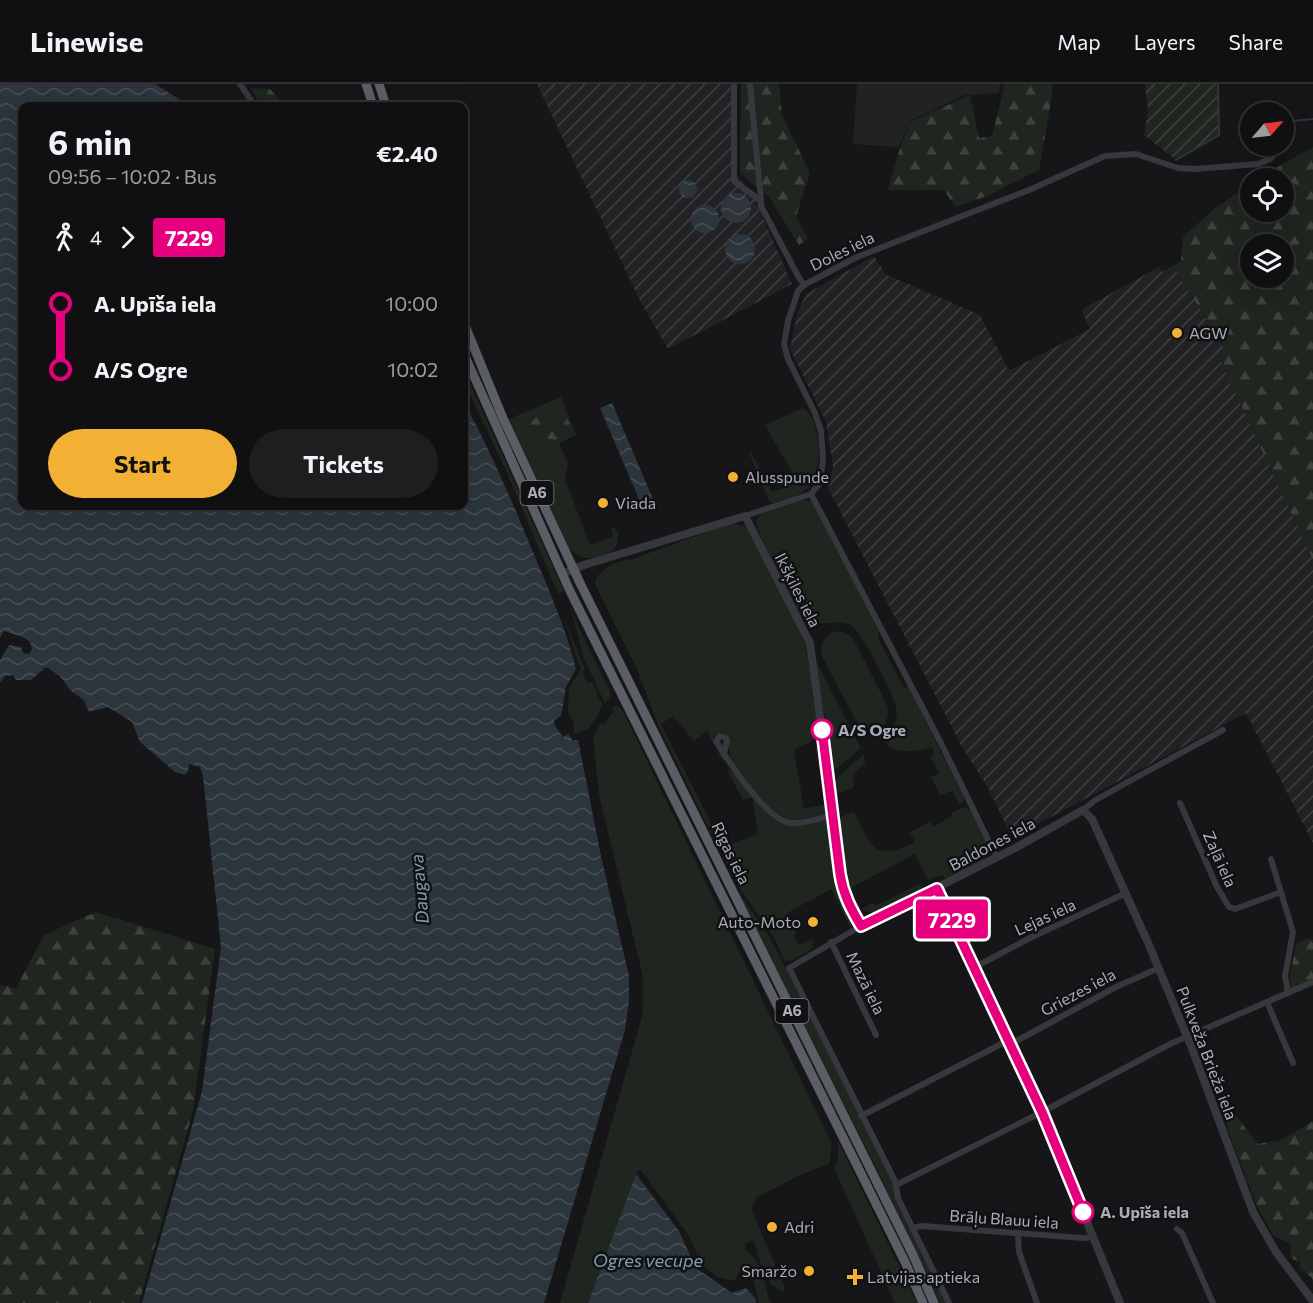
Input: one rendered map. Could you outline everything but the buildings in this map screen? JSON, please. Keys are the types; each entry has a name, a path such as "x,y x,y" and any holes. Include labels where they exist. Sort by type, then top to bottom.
{"highway":[{"path":"366,84 372,102"},
{"path":"378,84 385,102"},
{"name":"Rīgas iela","path":"468,333 502,416 573,569 908,1245 934,1303"},
{"name":"Rīgas iela","path":"468,363 562,574 905,1262 923,1303"}],"street":[{"path":"240,84 252,102"},
{"path":"734,84 734,181 761,201"},
{"path":"750,84 761,206 804,285"},
{"name":"Doles iela","path":"811,494 820,483 823,441 818,420 788,359 784,344 793,305 798,291 804,285 857,257 1029,190 1105,156 1132,153 1182,168 1205,168 1247,166 1264,162 1274,156"},
{"path":"562,574 811,494 942,745 997,858"},
{"name":"Ikšķiles iela","path":"745,516 810,643 843,890 861,926"},
{"name":"Baldones iela","path":"861,1116 789,968 861,926 997,858 1223,730"},
{"path":"724,754 738,774 779,820 792,824 833,815"},
{"name":"Zaļā iela","path":"1180,803 1216,887 1229,907 1235,909 1281,892"},
{"name":"Pulkveža Brieža iela","path":"1083,810 1092,819 1159,968 1253,1212 1276,1252 1313,1301"},
{"path":"1271,859 1293,932 1284,981 1288,993"},
{"path":"937,889 1042,1112 1120,1303"},
{"name":"Lejas iela","path":"975,968 1030,938 1126,893"},
{"name":"Mazā iela","path":"831,942 876,1035"},
{"name":"Griezes iela","path":"861,1116 1116,987 1159,968"},
{"path":"896,1185 1186,1036 1313,982"},
{"path":"1267,1002 1293,1063"},
{"path":"861,1116 896,1185 898,1198 949,1303"},
{"name":"Brāļu Blauu iela","path":"913,1228 922,1226 1018,1234 1093,1237"},
{"path":"1177,1229 1182,1233 1213,1303"},
{"path":"1018,1234 1019,1252 1037,1303"}],"shaded area":[{"path":"537,84 734,84 737,175 755,200 792,284 668,349 641,303"},
{"path":"857,84 1000,84 999,93 965,95 910,121 899,147 853,144"},
{"path":"874,256 885,274 980,315 1008,369 1090,329 1081,310 1159,267 1162,272 1173,266 1224,348 1220,360 1313,560 1313,843 1246,713 1012,838 988,788 961,745 828,488 833,466 826,422 790,349 797,314 806,294"}],"green space":[{"path":"741,84 779,84 782,115 810,173 796,216 808,239 799,245 769,197 740,173"},
{"path":"1005,84 1052,84 1039,170 987,196 955,207 944,190 888,190 910,122 970,95 979,138 992,136"},
{"path":"1145,84 1218,84 1219,135 1176,160 1144,135 1148,112"},
{"path":"250,88 270,89 281,102 259,102"},
{"path":"1313,147 1313,560 1220,360 1224,347 1173,266 1181,261 1183,237 1214,209 1240,191 1240,222 1294,222 1294,168 1276,168"},
{"path":"468,379 564,591 558,594 507,473 468,390"},
{"path":"561,397 576,435 559,443 568,464 565,479 590,545 613,536 611,529 613,527 618,532 618,541 614,550 595,558 579,556 568,547 509,419"},
{"path":"803,408 814,422 817,433 819,458 814,479 802,493 772,503 769,501 750,455 752,453 772,492 796,484 796,479 766,427 767,424"},
{"path":"547,409 566,418 571,427 571,437 562,441 545,438 544,434 530,426 530,423"},
{"path":"803,500 812,501 879,630 878,638 904,688 908,686 964,797 963,802 959,804 952,791 940,795 931,777 939,773 931,757 934,752 932,747 902,751 892,748 882,739 896,721 895,703 876,662 858,632 847,624 821,624 807,621 796,609 782,585 756,521 761,514"},
{"path":"731,523 744,526 749,531 805,641 819,737 794,750 804,809 827,804 827,812 824,815 788,821 749,786 736,769 731,757 729,741 725,735 721,732 713,737 725,760 723,761 707,731 694,741 673,716 661,724 723,847 758,834 752,797 743,800 728,771 730,770 778,822 793,826 825,819 831,823 840,896 849,913 852,926 850,927 831,889 787,913 797,933 794,935 799,945 814,938 812,949 790,961 785,961 773,936 738,886 719,849 658,725 637,669 595,580 602,571 614,564"},
{"path":"570,605 610,691 611,696 605,703 584,659"},
{"path":"562,614 585,669 582,672 588,683 591,681 602,704 587,731 586,729 574,734 573,721 568,714 569,688 581,670"},
{"path":"840,631 854,640 887,705 887,719 880,728 875,730 863,728 857,723 821,654 825,638 831,633"},
{"path":"816,661 861,748 835,770 831,768 830,735 823,709"},
{"path":"617,706 625,715 832,1144 829,1164 800,1175 756,1198 751,1209 785,1287 784,1293 770,1284 757,1255 756,1245 752,1241 746,1243 745,1250 752,1255 760,1267 771,1303 759,1303 754,1282 745,1264 734,1281 717,1277 702,1265 689,1236 640,1169 636,1174 588,1303 560,1303 643,1013 643,977 599,795 593,737 600,723 604,725 614,711 611,708"},
{"path":"864,755 865,764 853,774 853,788 836,794 834,788 838,777"},
{"path":"964,807 970,810 987,843 985,860 947,879 942,875 928,880 915,854 847,890 838,819 852,812 855,813 871,843 883,851 891,851 915,842 910,832 930,822 933,827 952,816 951,813"},
{"path":"920,884 923,890 893,907 877,912 861,909 873,903 875,906"},
{"path":"735,887 771,939 892,1180 946,1303 940,1303 877,1170"},
{"path":"96,912 215,949 193,1111 139,1303 0,1303 0,985 16,988 44,935"},
{"path":"1307,938 1313,940 1313,979 1291,989 1290,976 1296,944"},
{"path":"1221,1086 1229,1107 1258,1144 1281,1140 1313,1121 1313,1282 1312,1278 1300,1269 1300,1262 1290,1258 1291,1244 1273,1235 1257,1206 1228,1130"},
{"path":"838,1141 917,1303 895,1303 834,1168 838,1161"}],"water":[{"name":"Daugava","path":"0,84 155,84 184,102 18,102 18,510 468,510 468,410 525,533 557,610 576,669 566,687 561,716 554,720 555,726 563,737 569,734 572,740 578,740 602,861 629,976 629,1001 625,1030 544,1303 142,1303 202,1091 221,947 203,776 200,767 189,764 185,775 175,772 140,742 132,722 108,707 89,712 84,700 71,691 60,676 46,667 31,680 16,680 13,675 5,676 0,683 0,660 9,645 21,647 23,653 29,654 32,649 30,642 23,637 4,631 0,638"},
{"path":"684,180 692,180 697,185 695,196 684,198 679,193 679,185"},
{"path":"736,193 742,194 750,202 750,214 742,222 736,223 730,222 722,214 721,208 722,202 730,194"},
{"path":"705,205 715,209 719,219 715,229 705,233 695,229 691,219 695,209"},
{"path":"740,234 750,239 755,249 750,259 740,264 730,259 725,249 730,239"},
{"path":"612,403 654,501 642,506 600,408"},
{"name":"Ogres vecupe","path":"636,1174 679,1231 696,1268 732,1293 746,1288 756,1299 756,1303 588,1303"}],"waterway":[{"path":"1176,160 1219,135 1218,84"},
{"path":"1294,121 1313,119"}],"bus line":[{"name":"7229","path":"822,730 840,874 850,907 861,926 937,889 1042,1112 1083,1212"}],"place":[{"name":"AGW","path":"1177,333"},
{"name":"Alusspunde","path":"733,477"},
{"name":"Viada","path":"603,503"},
{"name":"A/S Ogre","path":"822,730"},
{"name":"Auto-Moto","path":"813,922"},
{"name":"A. Upīša iela","path":"1083,1212"},
{"name":"Adri","path":"772,1227"},
{"name":"Smaržo","path":"809,1271"},
{"name":"Latvijas aptieka","path":"855,1277"}]}
